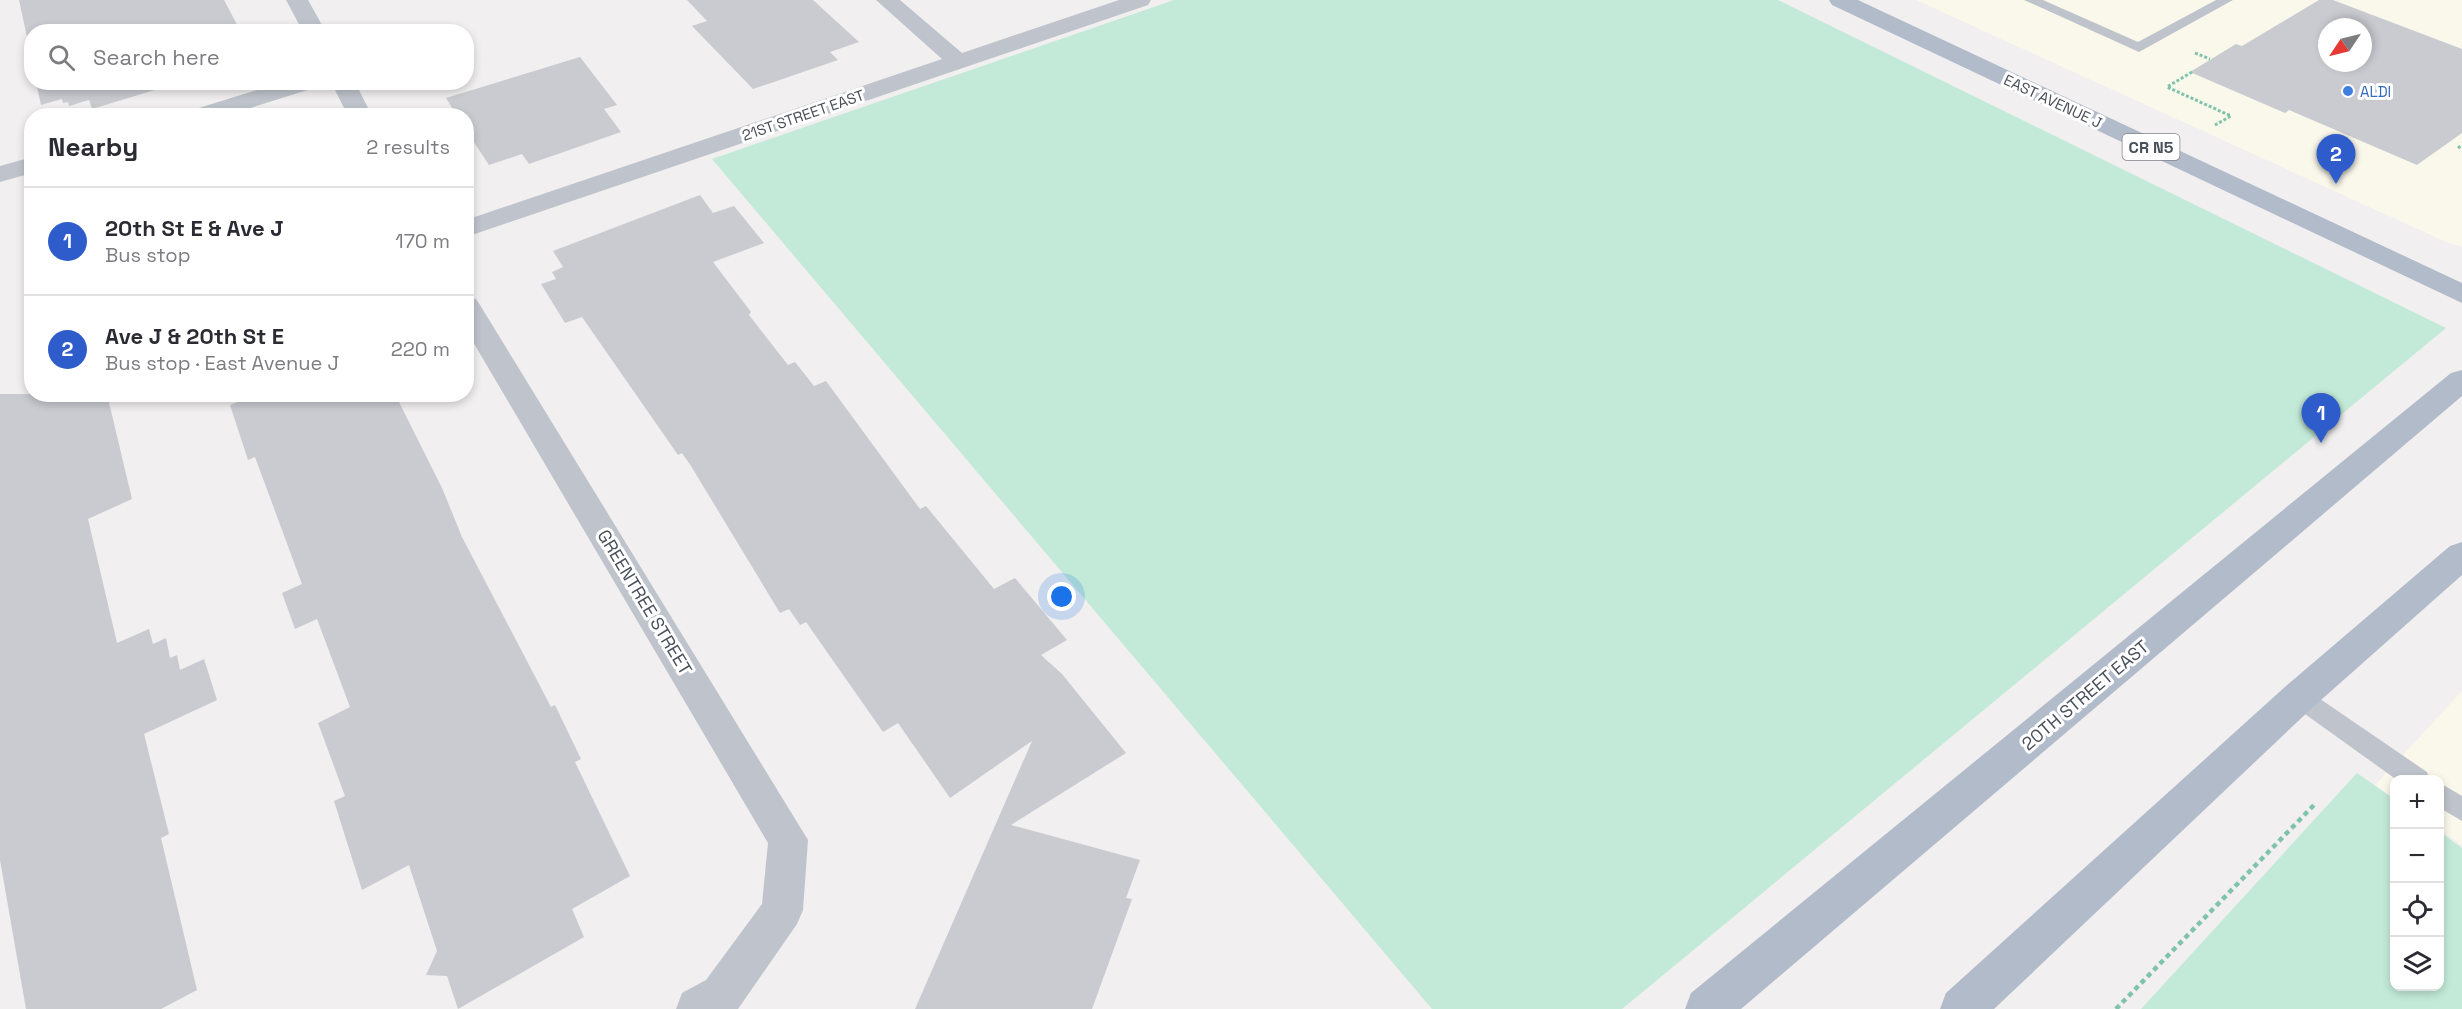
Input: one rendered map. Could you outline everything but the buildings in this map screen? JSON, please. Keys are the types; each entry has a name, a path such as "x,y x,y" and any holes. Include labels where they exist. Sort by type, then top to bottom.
{"main road":[{"name":"EAST AVENUE J","path":"1840,0 2462,294"},
{"name":"20TH STREET EAST","path":"1707,1009 2462,380"},
{"path":"1962,1009 2299,697 2462,555"}],"street":[{"path":"297,0 310,24"},
{"path":"887,0 959,62"},
{"name":"21ST STREET EAST","path":"474,226 1140,0"},
{"path":"224,108 283,90"},
{"path":"347,90 356,108"},
{"path":"0,174 24,167"},
{"name":"GREENTREE STREET","path":"474,318 788,840 782,909 722,995 698,1009"}],"lane":[{"path":"2031,0 2139,48 2226,0"},
{"path":"2299,697 2411,775"},
{"path":"2444,797 2462,810"}],"path":[{"path":"2192,72 2167,87 2231,116 2215,125"},
{"path":"2458,148 2462,145"},
{"path":"2116,1009 2314,805"}],"shaded area":[{"path":"1916,0 2462,0 2462,247 2446,242"},
{"path":"2462,691 2462,845 2444,833 2444,775 2390,775 2390,796 2375,785"}],"green space":[{"path":"1174,0 1778,0 2446,328 1622,1009 1432,1009 712,159"},
{"path":"2357,773 2390,796 2390,991 2444,991 2444,835 2462,848 2462,1009 2141,1009"}],"place":[{"name":"ALDI","path":"2348,91"},
{"name":"Ave J & 20th St E","path":"2336,184"},
{"name":"20th St E & Ave J","path":"2321,443"}]}
